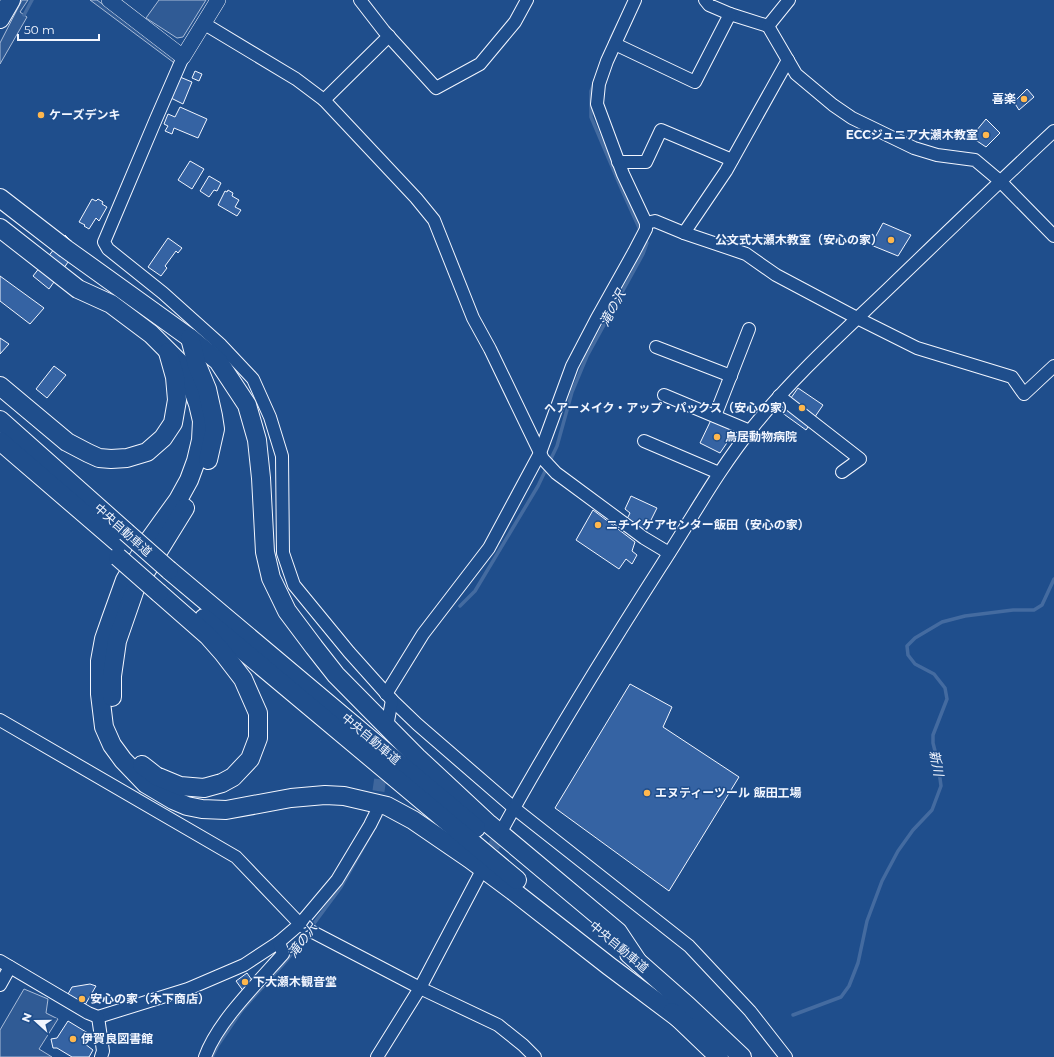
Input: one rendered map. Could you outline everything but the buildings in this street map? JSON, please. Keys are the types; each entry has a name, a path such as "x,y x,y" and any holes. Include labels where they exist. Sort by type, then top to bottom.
{"highway":[{"path":"0,19 11,0"},
{"path":"0,198 66,249 190,338 218,361 247,406 257,440 261,478 265,552 271,578 287,611 336,675 417,757 489,824 618,932 638,962"},
{"path":"0,228 78,289 111,304 152,334 185,368 198,404 202,421 196,460 189,480 178,500 147,543 125,580 104,639 100,661 100,694 104,727 112,745 123,760 146,784 173,800 187,806 202,809 226,810 291,798 325,795 344,796 387,806 413,820 476,864 681,1020"},
{"path":"2,443 15,465 122,545 164,582 243,679 258,713 258,738 250,759 233,777 222,783 204,788 180,786 156,776 141,764 123,738 116,724 113,708 112,676 117,642 135,589 181,516 201,481 213,440 215,429 207,389 196,365 190,338"},
{"path":"0,386 67,442 99,458 127,458 147,452 162,438 173,423 177,400 175,377 168,352"},
{"name":"中央自動車道","path":"0,420 122,545 444,819 594,943 681,1020 719,1057"},
{"name":"中央自動車道","path":"164,582 491,840 638,962 688,1006 742,1057"}],"main road":[{"path":"109,0 183,57 218,0"}],"street":[{"path":"360,0 389,36 436,88 480,64 515,22 527,0"},
{"path":"635,0 607,61 599,84 597,104 622,174 646,226"},
{"path":"705,0 709,5 730,14 768,26 796,74 833,105 852,118 914,148 937,155 975,160 1000,181 1054,236"},
{"path":"768,26 789,0"},
{"path":"615,44 695,82 730,14"},
{"path":"203,23 296,80 324,100 416,198 434,220 473,318 490,348 542,456 552,470 644,538 669,553"},
{"path":"324,100 389,36"},
{"path":"183,57 104,242 108,249 163,293 222,345 253,379 270,417 282,456 283,553 294,585 349,652 389,697 417,724 514,808 689,946 750,1011 786,1057"},
{"path":"684,233 726,171 788,60"},
{"path":"618,162 646,162 661,130 732,160"},
{"path":"503,828 617,635 719,473 750,431 779,396 820,354 1054,131"},
{"path":"388,721 389,697 424,634 489,548 542,456 572,366 640,242 646,226 655,221 684,233 746,254 776,275 917,348 1012,377 1024,394 1054,366"},
{"path":"715,416 749,330"},
{"path":"656,347 731,376"},
{"path":"664,395 750,431"},
{"path":"779,396 860,459 842,472"},
{"path":"644,441 719,473"},
{"path":"0,720 236,857 306,929 420,988 498,1025 523,1045 535,1057"},
{"path":"0,986 5,964 88,1013 98,1016 188,990 244,965 279,942 306,929 337,880 376,813"},
{"path":"376,1057 420,988 479,876"},
{"path":"205,1057 208,1048 219,1028 245,996 283,954 279,942"},
{"path":"98,1016 103,1051 100,1057"}],"shaded area":[{"path":"22,0 28,0 20,12 27,17 0,64 0,43"},
{"path":"90,0 97,0 175,58 175,65 173,62"},
{"path":"159,0 206,0 183,37 177,38 146,18"},
{"path":"24,989 48,999 46,1013 58,1019 39,1049 52,1057 0,1057 0,1030"}],"waterway":[{"path":"24,15 32,0"},
{"name":"滝の沢","path":"611,38 619,22"},
{"name":"滝の沢","path":"594,83 591,91 591,117 641,232"},
{"name":"滝の沢","path":"460,606 475,591 538,486 557,446 572,392 587,356 643,254 647,243 645,239"},
{"name":"新川","path":"793,1015 841,997 849,986 858,963 867,921 882,881 898,851 913,830 932,810 941,786 938,763 933,743 933,735 947,699 945,688 934,674 915,664 908,655 907,646 915,638 942,622 965,616 1013,610 1034,610 1042,605 1054,579"},
{"name":"滝の沢","path":"212,1057 218,1045 242,1010 287,960 341,887 375,827"}],"tunnel":[{"path":"376,809 388,723"},
{"path":"485,863 503,828"}],"place":[{"name":"喜楽","path":"1024,99"},
{"name":"ケーズデンキ","path":"41,115"},
{"name":"ECCジュニア大瀬木教室","path":"986,135"},
{"name":"公文式大瀬木教室（安心の家）","path":"891,240"},
{"name":"ヘアーメイク・アップ・パックス（安心の家）","path":"802,408"},
{"name":"鳥居動物病院","path":"717,437"},
{"name":"ニチイケアセンター飯田（安心の家）","path":"598,525"},
{"name":"エヌティーツール 飯田工場","path":"647,793"},
{"name":"下大瀬木観音堂","path":"245,982"},
{"name":"安心の家（木下商店）","path":"82,999"},
{"name":"伊賀良図書館","path":"73,1039"}]}
